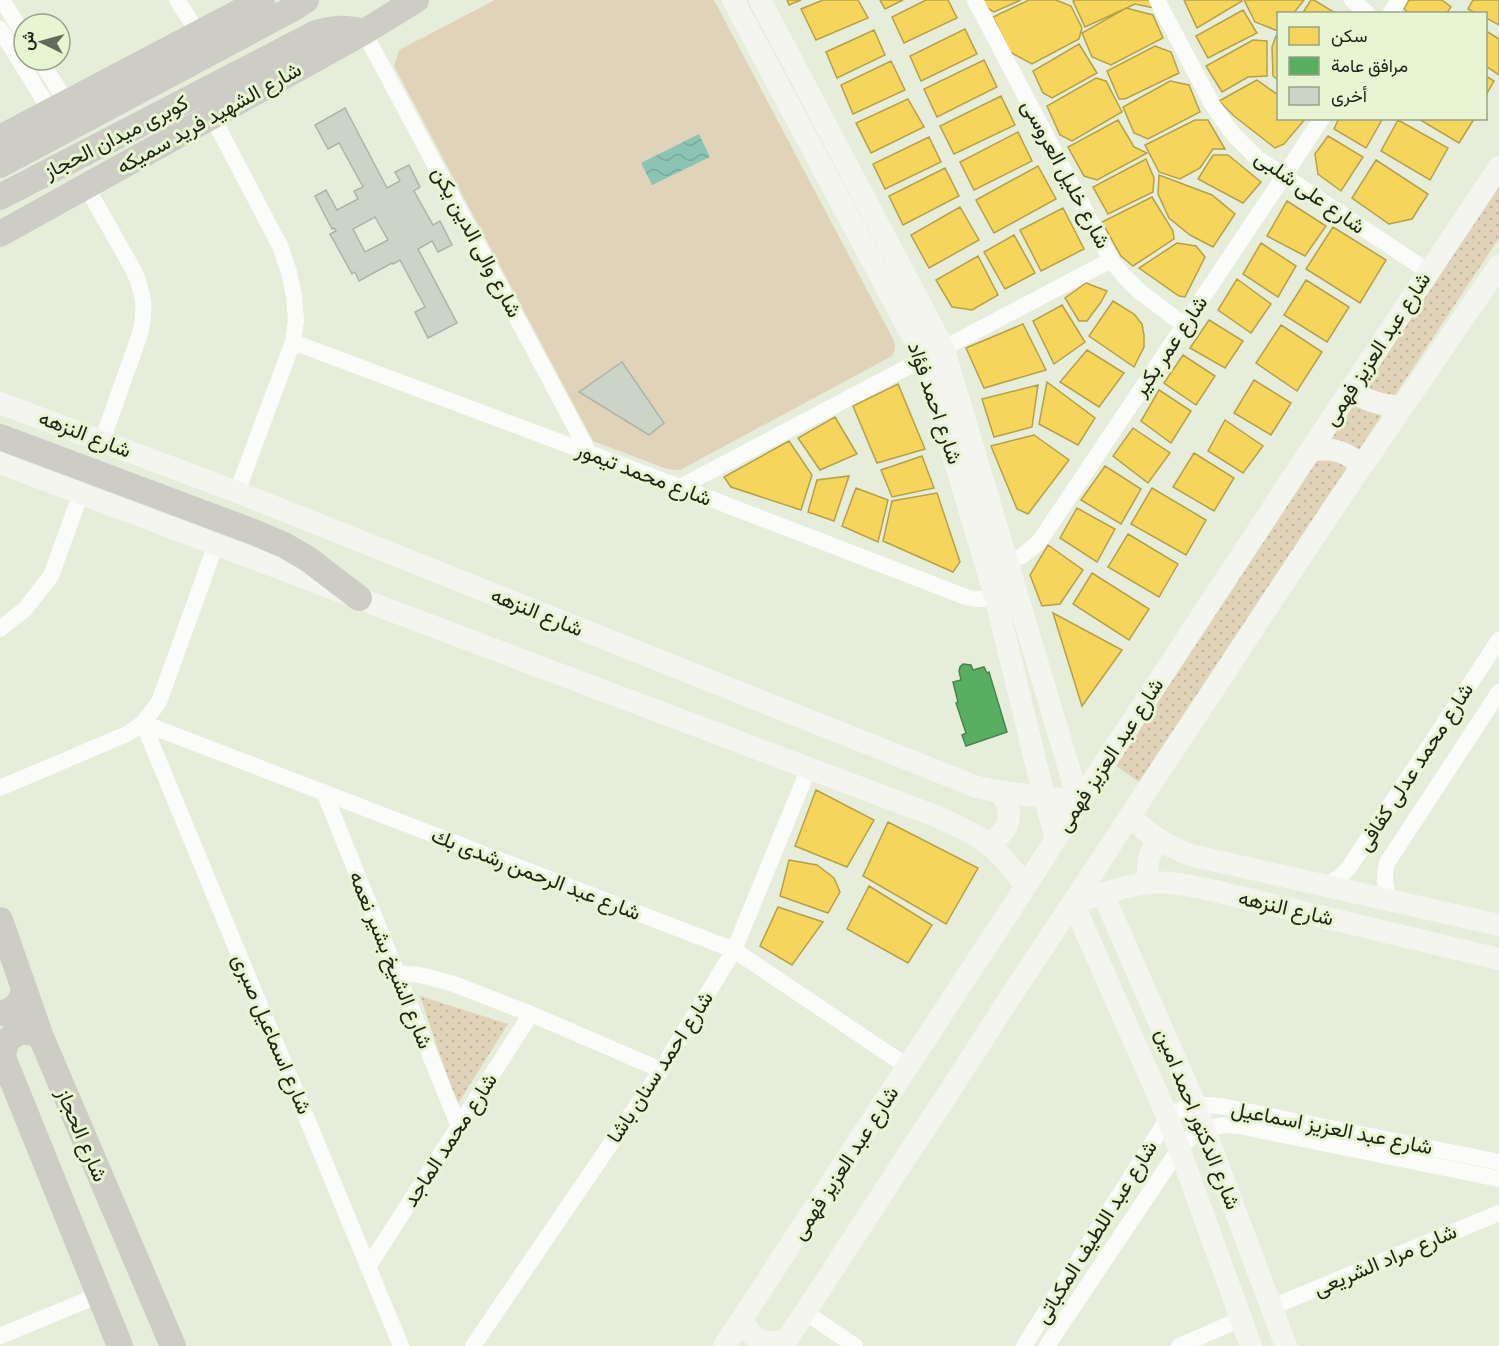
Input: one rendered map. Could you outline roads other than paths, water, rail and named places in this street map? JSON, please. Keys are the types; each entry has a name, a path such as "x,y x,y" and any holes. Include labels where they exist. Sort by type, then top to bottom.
{"main road":[{"path":"0,138 262,0"},
{"name":"كوبرى ميدان الحجاز","path":"0,165 306,0"},
{"name":"شارع الشهيد فريد سميكه","path":"0,234 364,32 416,0"},
{"name":"شارع احمد فؤاد","path":"733,0 934,352 1056,838"},
{"name":"شارع احمد فؤاد","path":"760,0 934,352 1008,562 1079,802"},
{"name":"كوبرى ميدان الحجاز","path":"0,197 316,33 332,28 348,28 364,32"},
{"name":"شارع عبد العزيز فهمى","path":"724,1346 1079,802 1499,166"},
{"path":"742,1320 749,1333 760,1341 786,1342 1007,1002 1362,465 1499,266"},
{"path":"1350,390 1375,403 1402,406"},
{"name":"شارع النزهه","path":"0,403 237,492 946,776 1000,792 1079,802"},
{"path":"0,436 284,545 308,559 359,598"},
{"path":"1310,451 1338,450 1351,456 1362,465"},
{"path":"0,463 938,817 987,843 1004,859 1026,886"},
{"path":"987,843 997,839 1005,831 1009,821 1009,810 1000,792"},
{"name":"شارع النزهه","path":"1130,817 1148,834 1190,855 1499,925"},
{"path":"1150,883 1147,863 1149,854 1158,840"},
{"name":"شارع النزهه","path":"1073,903 1150,883 1179,884 1499,959"},
{"name":"شارع الدكتور احمد امين","path":"1103,894 1195,1104 1286,1346"},
{"name":"شارع الدكتور احمد امين","path":"1073,903 1168,1118 1251,1346"},
{"name":"شارع الحجاز","path":"0,920 40,1037 173,1346"},
{"path":"0,1013 13,1010 21,1002 24,991"},
{"path":"1,1053 5,1043 15,1034 28,1032 40,1037"},
{"name":"شارع الحجاز","path":"1,1053 120,1346"}],"street":[{"path":"2,0 12,16"},
{"path":"177,0 198,34"},
{"name":"شارع خليل العروسى","path":"975,0 1111,260 1139,291 1184,325"},
{"name":"شارع على شلبى","path":"1157,0 1212,104 1232,133 1257,158 1429,272"},
{"path":"1352,0 1366,12"},
{"path":"0,29 59,108"},
{"name":"شارع والى الدين يكن","path":"364,32 589,453"},
{"path":"45,72 59,108"},
{"path":"212,116 280,246 289,272 296,320 293,342 237,492"},
{"name":"شارع عمر بكير","path":"1008,562 1022,556 1039,542 1321,120"},
{"path":"86,186 134,271 141,286 144,302 140,334 102,441"},
{"path":"680,487 1111,260"},
{"name":"شارع محمد تيمور","path":"293,342 966,597 976,600 995,596"},
{"path":"0,629 25,609 51,576 81,493"},
{"path":"0,788 129,733 143,723 159,702 216,544"},
{"name":"شارع محمد عدلى كفافى","path":"1324,885 1344,875 1499,640"},
{"name":"شارع محمد عدلى كفافى","path":"1390,900 1385,887 1384,875 1387,863 1494,709 1499,692"},
{"path":"1459,701 1494,709"},
{"name":"شارع عبد الرحمن رشدى بك","path":"143,723 734,950 908,1067"},
{"name":"شارع اسماعيل صبرى","path":"143,723 401,1346"},
{"name":"شارع احمد سنان باشا","path":"472,1346 661,1070 734,950 809,768"},
{"name":"شارع الشيخ بشير نعمه","path":"324,792 459,1127"},
{"path":"397,973 420,975 454,984 531,1014 661,1070"},
{"name":"شارع محمد الماجد","path":"368,1267 531,1014"},
{"path":"1168,1118 1176,1111 1195,1104"},
{"name":"شارع عبد العزيز اسماعيل","path":"1195,1104 1241,1110 1499,1162"},
{"name":"شارع عبد اللطيف المكباتى","path":"1024,1346 1168,1118"},
{"name":"شارع عبد العزيز اسماعيل","path":"1179,1149 1186,1141 1204,1129 1227,1125 1239,1126 1499,1179"},
{"name":"شارع عبد اللطيف المكباتى","path":"1047,1346 1179,1149"},
{"name":"شارع مراد الشريعى","path":"1272,1307 1499,1213"},
{"path":"0,1336 99,1295"},
{"path":"805,1312 855,1346"},
{"path":"1179,1346 1241,1319"}],"water":[{"path":"699,134 710,157 652,185 641,163"}]}
